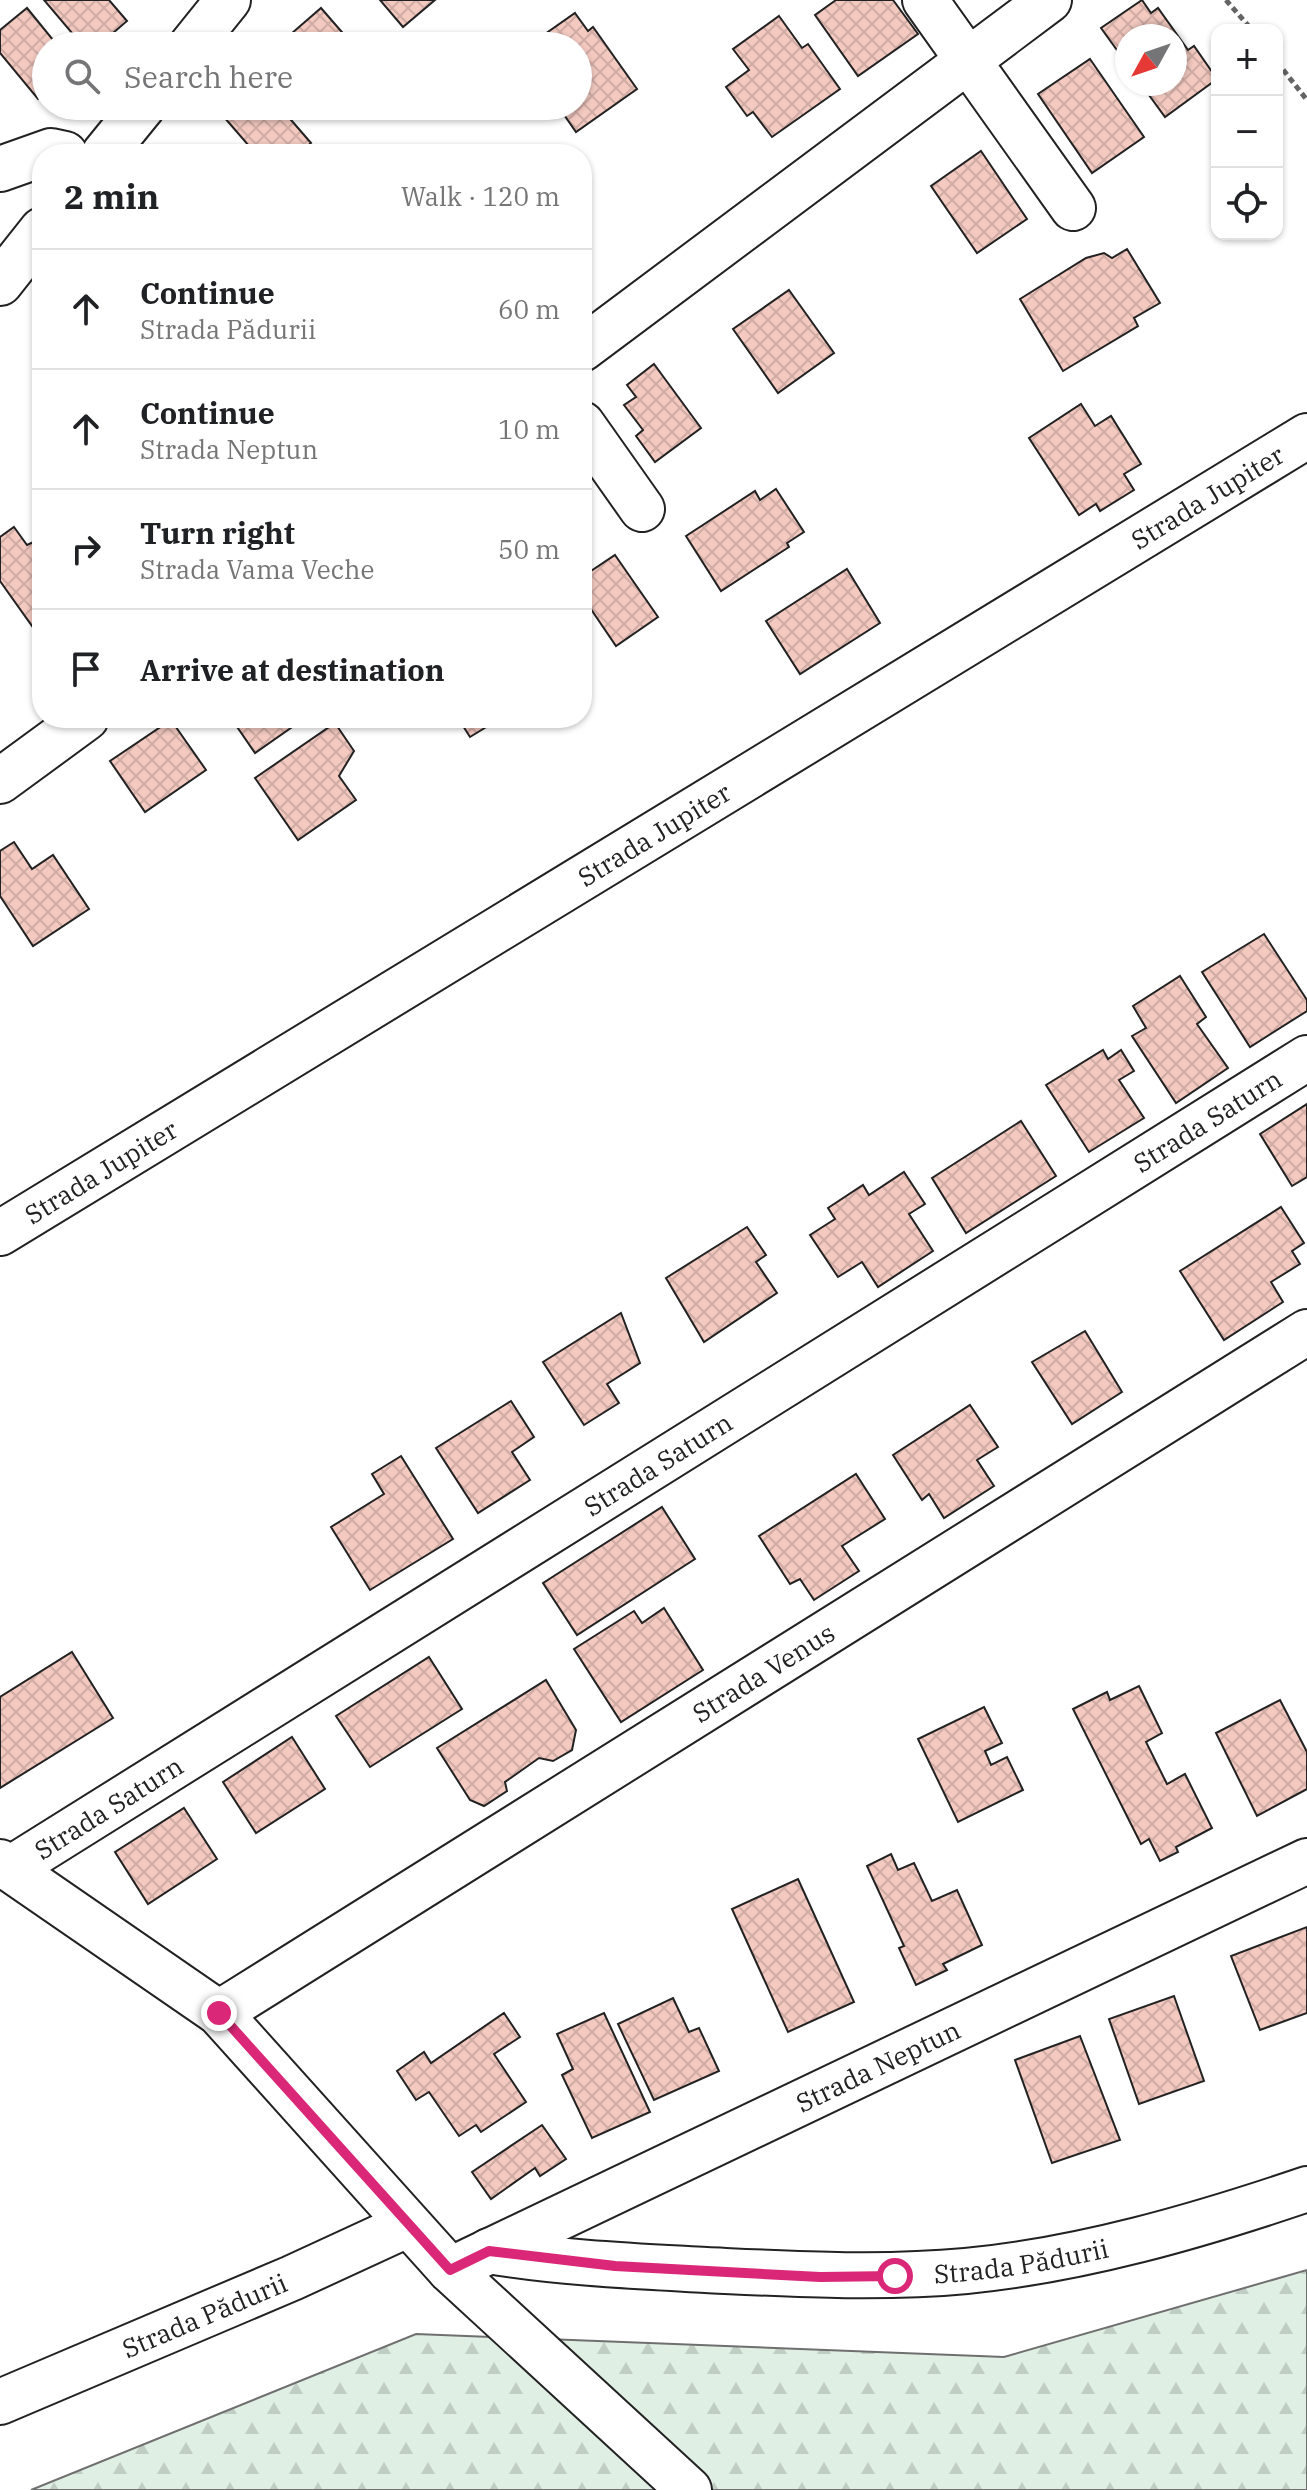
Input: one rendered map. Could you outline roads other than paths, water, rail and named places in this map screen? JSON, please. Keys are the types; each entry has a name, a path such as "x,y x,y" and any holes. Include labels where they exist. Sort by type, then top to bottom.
{"street":[{"path":"202,32 228,0"},
{"path":"925,0 1073,208"},
{"path":"592,341 1049,0"},
{"path":"112,144 132,120"},
{"path":"0,169 32,158"},
{"path":"0,283 32,243"},
{"name":"Strada Jupiter","path":"0,1233 1307,436"},
{"path":"592,438 642,509"},
{"path":"0,781 72,728"},
{"name":"Strada Saturn","path":"5,1865 1307,1058"},
{"name":"Strada Venus","path":"219,2013 1307,1332"},
{"name":"Strada Neptun","path":"450,2270 1307,1861"},
{"path":"5,1865 219,2013 450,2270 689,2490"},
{"name":"Strada Pădurii","path":"489,2251 615,2266 820,2277 967,2271 1044,2260 1225,2217 1307,2189"},
{"name":"Strada Pădurii","path":"0,2402 292,2278 407,2225"}]}
